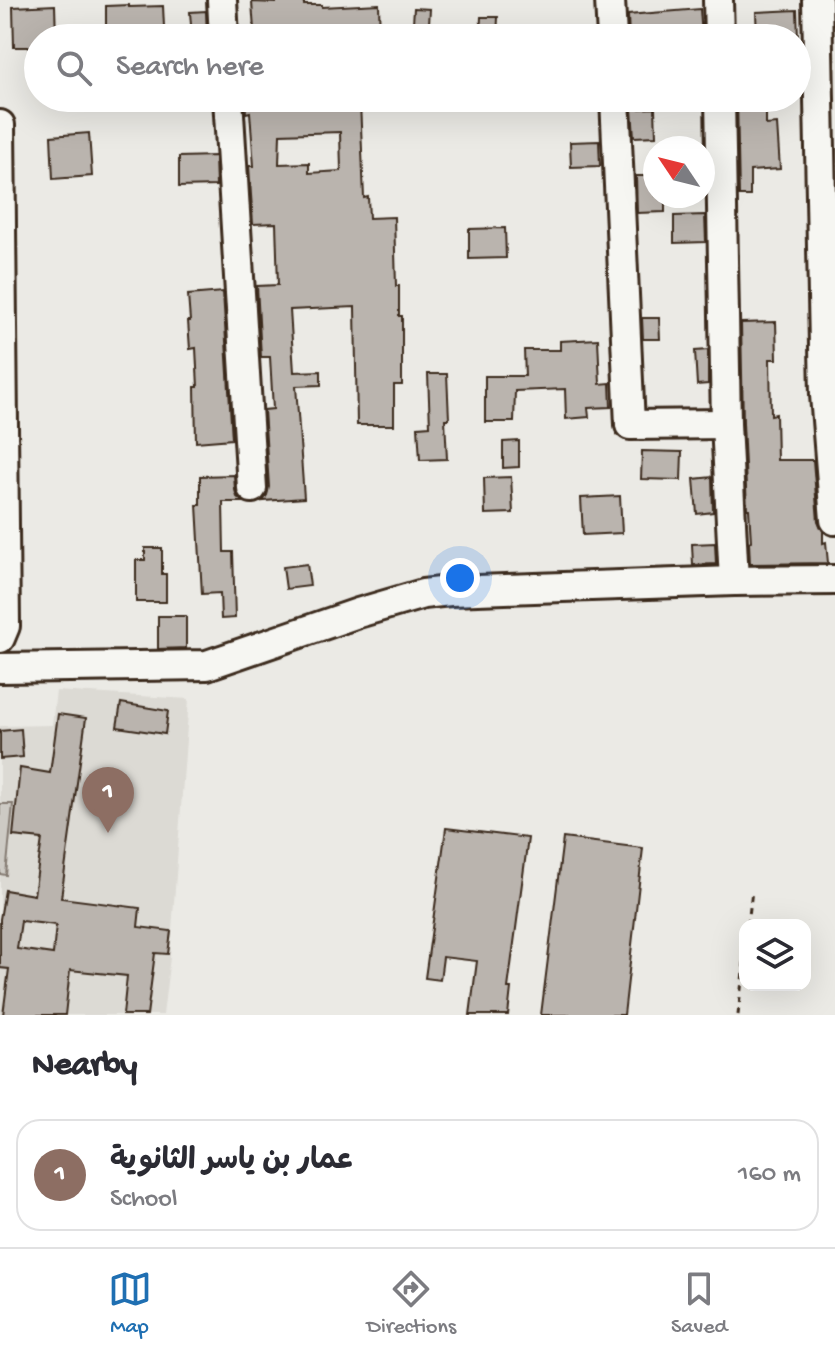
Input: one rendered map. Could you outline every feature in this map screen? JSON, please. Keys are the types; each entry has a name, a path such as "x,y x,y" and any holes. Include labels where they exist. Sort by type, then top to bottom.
{"street":[{"path":"222,0 223,24"},
{"path":"610,0 611,24"},
{"path":"718,0 719,24"},
{"path":"817,0 825,395 835,520"},
{"path":"229,112 252,488"},
{"path":"616,112 630,425 726,424"},
{"path":"720,112 726,424 734,581"},
{"path":"0,125 5,626 0,638"},
{"path":"0,668 207,665 358,613 423,594 450,591 835,580"}],"path":[{"path":"749,919 752,890"},
{"path":"738,1015 741,991"}],"shaded area":[{"path":"56,691 189,699 163,1015 0,1015 0,726 52,725"},
{"path":"0,804 13,804 6,875 0,874"}],"building":[{"path":"276,0 304,0 304,5 322,7 379,4 380,24 254,24 252,2 276,3"},
{"path":"55,5 56,24 24,24 24,47 14,47 13,7"},
{"path":"106,6 163,6 164,24 106,24"},
{"path":"414,8 430,9 429,24 413,24"},
{"path":"700,9 701,24 628,24 628,15"},
{"path":"797,10 798,24 756,24 756,12"},
{"path":"206,11 206,24 191,24 190,12"},
{"path":"481,17 498,17 498,24 481,24"},
{"path":"250,112 360,112 364,198 368,197 369,218 394,217 396,286 399,286 399,316 402,316 402,385 394,385 394,425 357,425 355,307 290,310 294,372 321,371 321,385 296,386 304,498 263,501 269,487 264,410 273,409 270,357 261,357 257,286 278,285 276,223 253,224 249,166 254,166","holes":["340,132 341,171 309,173 309,163 279,164 280,134"]},
{"path":"632,112 655,112 656,136 634,137"},
{"path":"737,112 766,112 766,125 777,124 780,169 750,171 750,196 739,196"},
{"path":"89,133 92,176 53,179 51,136"},
{"path":"599,141 600,166 571,167 570,142"},
{"path":"215,156 216,186 179,187 179,157"},
{"path":"636,176 643,176 643,208 665,208 665,212 637,213"},
{"path":"705,215 706,242 674,243 674,216"},
{"path":"505,228 506,258 469,259 469,229"},
{"path":"223,292 232,439 196,442 196,348 190,349 188,295"},
{"path":"642,318 659,318 660,339 643,339"},
{"path":"776,322 777,359 770,359 771,415 776,414 777,460 813,460 818,521 823,531 823,543 826,542 828,563 750,564 741,323"},
{"path":"598,339 600,384 610,383 611,407 588,408 589,417 566,419 565,389 515,391 514,422 485,422 485,376 525,376 524,350 560,350 560,341"},
{"path":"708,350 708,384 697,385 695,351"},
{"path":"428,374 447,374 447,459 420,460 418,427 430,426"},
{"path":"519,441 519,467 503,468 503,442"},
{"path":"642,451 682,452 681,480 641,479"},
{"path":"234,475 237,497 243,502 223,502 224,552 233,552 235,618 221,619 220,593 202,594 197,505 200,505 200,476"},
{"path":"511,477 513,513 485,514 484,478"},
{"path":"712,477 713,512 697,514 694,479"},
{"path":"620,496 622,533 583,535 581,498"},
{"path":"715,543 716,564 693,565 692,544"},
{"path":"145,548 162,548 166,602 136,602 136,560 145,560"},
{"path":"307,564 310,586 286,589 283,567"},
{"path":"158,616 186,616 186,648 158,649"},
{"path":"121,703 168,711 165,734 117,727"},
{"path":"58,714 86,718 61,898 140,908 138,927 171,931 168,954 155,953 147,1015 123,1015 127,976 70,970 65,1015 3,1015 9,969 0,968 0,919 5,890 34,895 42,839 13,836 20,768 50,773","holes":["21,921 56,925 53,954 17,949"]},
{"path":"21,729 23,757 0,759 0,731"},
{"path":"446,828 528,838 508,988 511,988 508,1015 470,1015 477,961 443,957 440,980 425,978"},
{"path":"563,838 643,848 624,1015 541,1015"}],"place":[{"name":"عمار بن ياسر الثانوية","path":"108,833"}]}
